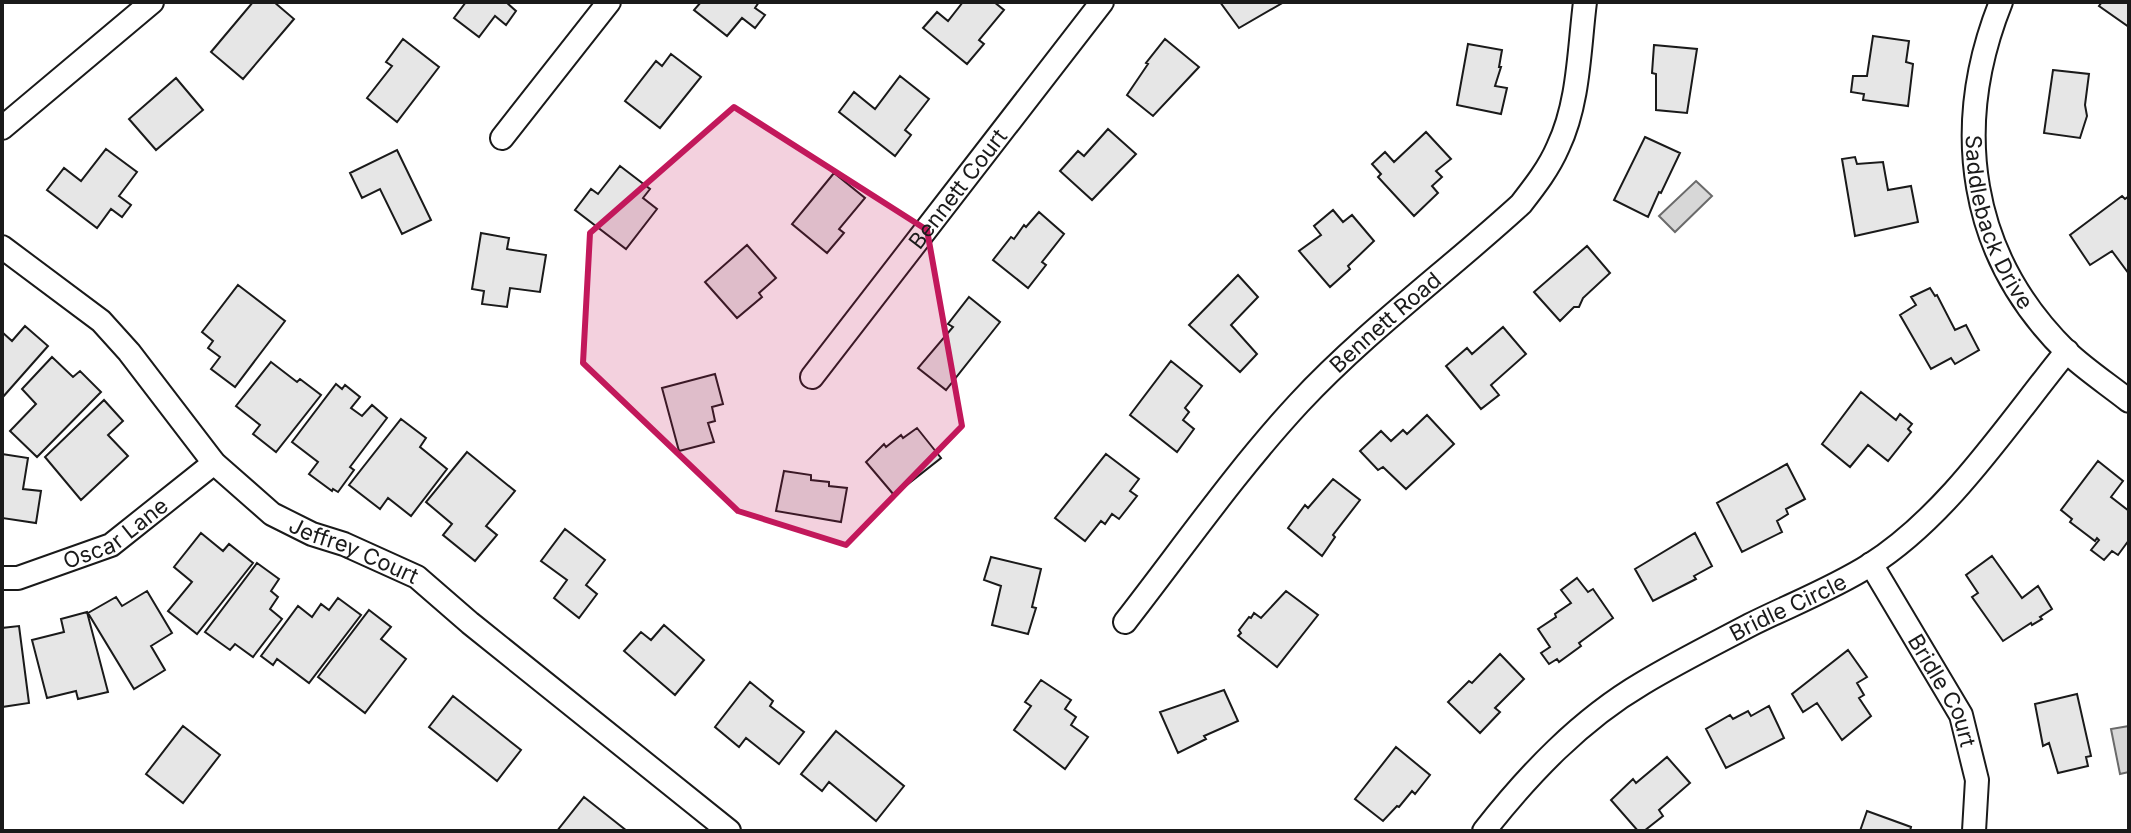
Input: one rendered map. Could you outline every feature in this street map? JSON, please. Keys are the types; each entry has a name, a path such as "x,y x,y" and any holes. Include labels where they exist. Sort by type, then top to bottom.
{"street":[{"path":"2,128 152,2"},
{"path":"502,138 609,2"},
{"name":"Bennett Court","path":"812,377 1102,2"},
{"name":"Bennett Road","path":"1125,622 1273,432 1300,402 1521,204 1542,177 1558,148 1571,114 1585,2"},
{"name":"Saddleback Drive","path":"2001,2 1983,51 1975,91 1972,137 1984,216 2012,281 2067,351 2129,401"},
{"name":"Jeffrey Court","path":"2,247 101,321 129,352 214,463 272,514 312,534 344,544 417,577 728,831"},
{"name":"Bridle Circle","path":"1484,831 1534,772 1604,709 1683,661 1871,564 1936,509 2067,351"},
{"name":"Oscar Lane","path":"2,578 18,578 111,545 214,463"},
{"name":"Bridle Court","path":"1871,564 1961,715 1977,780 1974,831"}],"highlighted area":[{"path":"734,107 927,230 962,426 846,545 738,511 583,363 590,233"}],"shaded area":[{"path":"1696,181 1712,196 1675,232 1659,216"},
{"path":"2129,726 2129,772 2120,774 2111,729"}],"building":[{"path":"253,2 274,2 294,19 243,79 211,52"},
{"path":"466,2 506,2 516,11 506,25 495,16 479,37 454,18"},
{"path":"701,2 759,2 755,8 765,15 755,28 742,18 727,36 694,10"},
{"path":"963,2 994,2 1004,10 979,40 984,44 967,64 923,28 937,12 948,21"},
{"path":"1220,2 1284,2 1239,28"},
{"path":"2102,2 2129,2 2129,27 2099,6"},
{"path":"1873,36 1909,41 1906,62 1913,64 1908,106 1863,100 1864,94 1851,92 1853,76 1867,76"},
{"path":"403,39 439,67 397,122 367,98 392,66 386,62"},
{"path":"1165,39 1199,67 1153,116 1127,95"},
{"path":"1468,44 1502,50 1495,86 1507,88 1501,114 1457,105"},
{"path":"1654,45 1697,49 1687,113 1656,110 1656,74 1652,73"},
{"path":"671,54 701,77 660,128 625,101 656,61 662,66"},
{"path":"2053,70 2089,74 2085,105 2087,116 2080,138 2044,133"},
{"path":"900,76 929,99 905,130 911,135 895,156 839,112 854,92 875,109"},
{"path":"176,78 203,110 156,150 129,119"},
{"path":"1108,129 1136,154 1092,200 1060,171 1078,151 1084,156"},
{"path":"1426,132 1451,159 1436,171 1442,177 1432,186 1438,193 1414,216 1378,177 1381,174 1372,164 1385,152 1394,162"},
{"path":"1645,137 1680,153 1648,217 1614,200"},
{"path":"106,149 137,172 119,196 131,205 122,217 111,209 97,228 47,190 64,168 81,181"},
{"path":"397,150 431,220 402,234 380,189 362,198 350,173"},
{"path":"1855,157 1857,164 1883,162 1888,190 1911,186 1918,222 1855,236 1842,159"},
{"path":"620,166 650,189 643,198 657,209 626,249 575,210 591,189 598,194"},
{"path":"834,173 865,198 839,229 844,233 827,253 792,224"},
{"path":"2122,196 2125,199 2129,196 2129,274 2112,251 2090,265 2070,235"},
{"path":"1333,210 1343,222 1352,215 1374,241 1330,287 1299,251 1321,235 1314,226"},
{"path":"1039,212 1064,234 1042,262 1046,265 1028,288 993,260 1011,237 1014,239"},
{"path":"481,233 509,238 507,249 546,255 540,292 510,288 507,307 482,304 484,291 472,289"},
{"path":"747,245 776,278 759,293 762,297 737,318 705,282"},
{"path":"1587,246 1610,273 1583,298 1579,307 1574,307 1560,321 1534,292"},
{"path":"1238,275 1258,297 1231,325 1257,354 1240,372 1189,325"},
{"path":"238,285 285,321 235,387 211,369 220,357 208,348 213,341 202,332"},
{"path":"1930,288 1937,295 1955,330 1966,325 1979,350 1955,364 1951,358 1931,369 1900,315 1916,305 1911,297"},
{"path":"969,297 1000,322 946,390 918,368 953,327 948,324"},
{"path":"25,326 48,346 2,398 2,332 12,341"},
{"path":"1503,327 1526,354 1491,385 1499,395 1481,409 1446,366 1467,348 1472,354"},
{"path":"52,357 73,377 80,371 101,392 37,457 10,431 36,404 22,389"},
{"path":"1171,361 1202,386 1185,408 1189,412 1183,420 1194,429 1177,452 1130,415"},
{"path":"271,362 321,395 276,452 253,434 260,425 236,406"},
{"path":"715,374 723,404 712,407 715,421 708,423 714,442 679,451 662,388"},
{"path":"336,384 342,389 345,385 360,397 351,408 362,416 372,405 387,418 350,467 354,470 338,492 309,474 318,462 292,442"},
{"path":"1861,392 1896,420 1900,414 1912,424 1908,429 1911,432 1888,461 1868,445 1850,467 1822,444"},
{"path":"104,400 123,421 108,435 128,456 81,500 45,457"},
{"path":"1427,415 1454,444 1406,489 1383,467 1378,470 1360,451 1381,431 1391,441 1403,430 1407,434"},
{"path":"401,419 426,438 420,447 447,469 411,516 388,498 380,509 349,485"},
{"path":"917,428 941,458 894,495 866,462 884,444 886,447"},
{"path":"467,452 515,491 486,526 497,535 475,561 443,535 452,524 426,502"},
{"path":"2,454 28,458 23,489 41,491 36,523 2,518"},
{"path":"1106,454 1139,479 1130,491 1137,496 1119,519 1112,514 1105,524 1101,521 1085,541 1055,518"},
{"path":"2098,461 2123,481 2111,497 2129,511 2129,540 2118,555 2112,551 2104,560 2091,550 2099,540 2097,538 2095,541 2070,522 2072,519 2061,510"},
{"path":"1787,464 1805,499 1786,509 1788,514 1777,521 1782,532 1742,552 1717,503"},
{"path":"784,471 811,475 811,480 847,488 841,522 776,511"},
{"path":"1333,479 1360,500 1333,535 1335,537 1322,556 1288,528 1305,505 1308,508"},
{"path":"565,529 605,560 586,585 597,594 579,618 554,598 567,580 541,561"},
{"path":"201,533 223,551 229,544 253,563 197,634 168,611 192,582 174,567"},
{"path":"1695,533 1712,566 1694,576 1696,579 1653,601 1635,569"},
{"path":"1992,556 2022,598 2038,586 2052,609 2040,617 2042,619 2003,641 1972,597 1978,593 1966,575"},
{"path":"991,557 1041,569 1032,607 1036,608 1028,634 992,625 1001,586 984,580"},
{"path":"257,563 279,579 271,591 278,597 270,609 282,619 253,657 235,644 230,650 205,632"},
{"path":"1577,578 1588,592 1593,589 1613,618 1559,662 1557,659 1549,664 1541,653 1550,647 1538,629 1571,603 1561,590"},
{"path":"147,591 172,633 151,646 165,670 134,689 88,613 116,597 122,606"},
{"path":"1286,591 1318,615 1277,667 1238,636 1249,617 1254,613 1261,618"},
{"path":"338,598 361,615 309,683 277,659 273,665 261,656 298,606 312,617 321,604 329,610"},
{"path":"369,610 391,627 381,639 406,659 365,713 318,677"},
{"path":"87,612 108,692 78,699 76,691 47,698 32,640 64,632 61,619"},
{"path":"664,625 704,660 675,695 624,651 641,632 651,640"},
{"path":"19,626 29,703 2,707 2,628"},
{"path":"1848,650 1867,677 1857,683 1864,695 1859,698 1871,716 1842,740 1817,703 1803,712 1792,694"},
{"path":"1500,654 1524,679 1495,708 1500,712 1480,733 1448,702"},
{"path":"1041,680 1071,700 1065,709 1076,717 1071,725 1088,737 1065,769 1014,730 1031,706 1025,702"},
{"path":"750,682 773,701 770,706 804,732 779,764 746,738 739,747 715,727"},
{"path":"1224,690 1238,721 1204,736 1206,739 1178,753 1160,712"},
{"path":"2077,694 2091,756 2086,757 2088,766 2058,773 2049,743 2043,746 2035,704"},
{"path":"453,696 521,750 497,781 429,727"},
{"path":"1769,706 1784,738 1726,768 1706,729 1730,715 1733,719 1748,711 1751,716"},
{"path":"183,726 220,755 183,803 146,774"},
{"path":"836,731 904,786 876,821 829,782 822,791 801,774"},
{"path":"1396,747 1430,775 1415,794 1412,791 1383,821 1355,799"},
{"path":"1667,757 1690,783 1659,810 1663,816 1644,831 1638,831 1611,800 1633,779 1636,783"},
{"path":"584,797 627,831 557,831"},
{"path":"1867,811 1911,827 1910,831 1860,831"}]}
